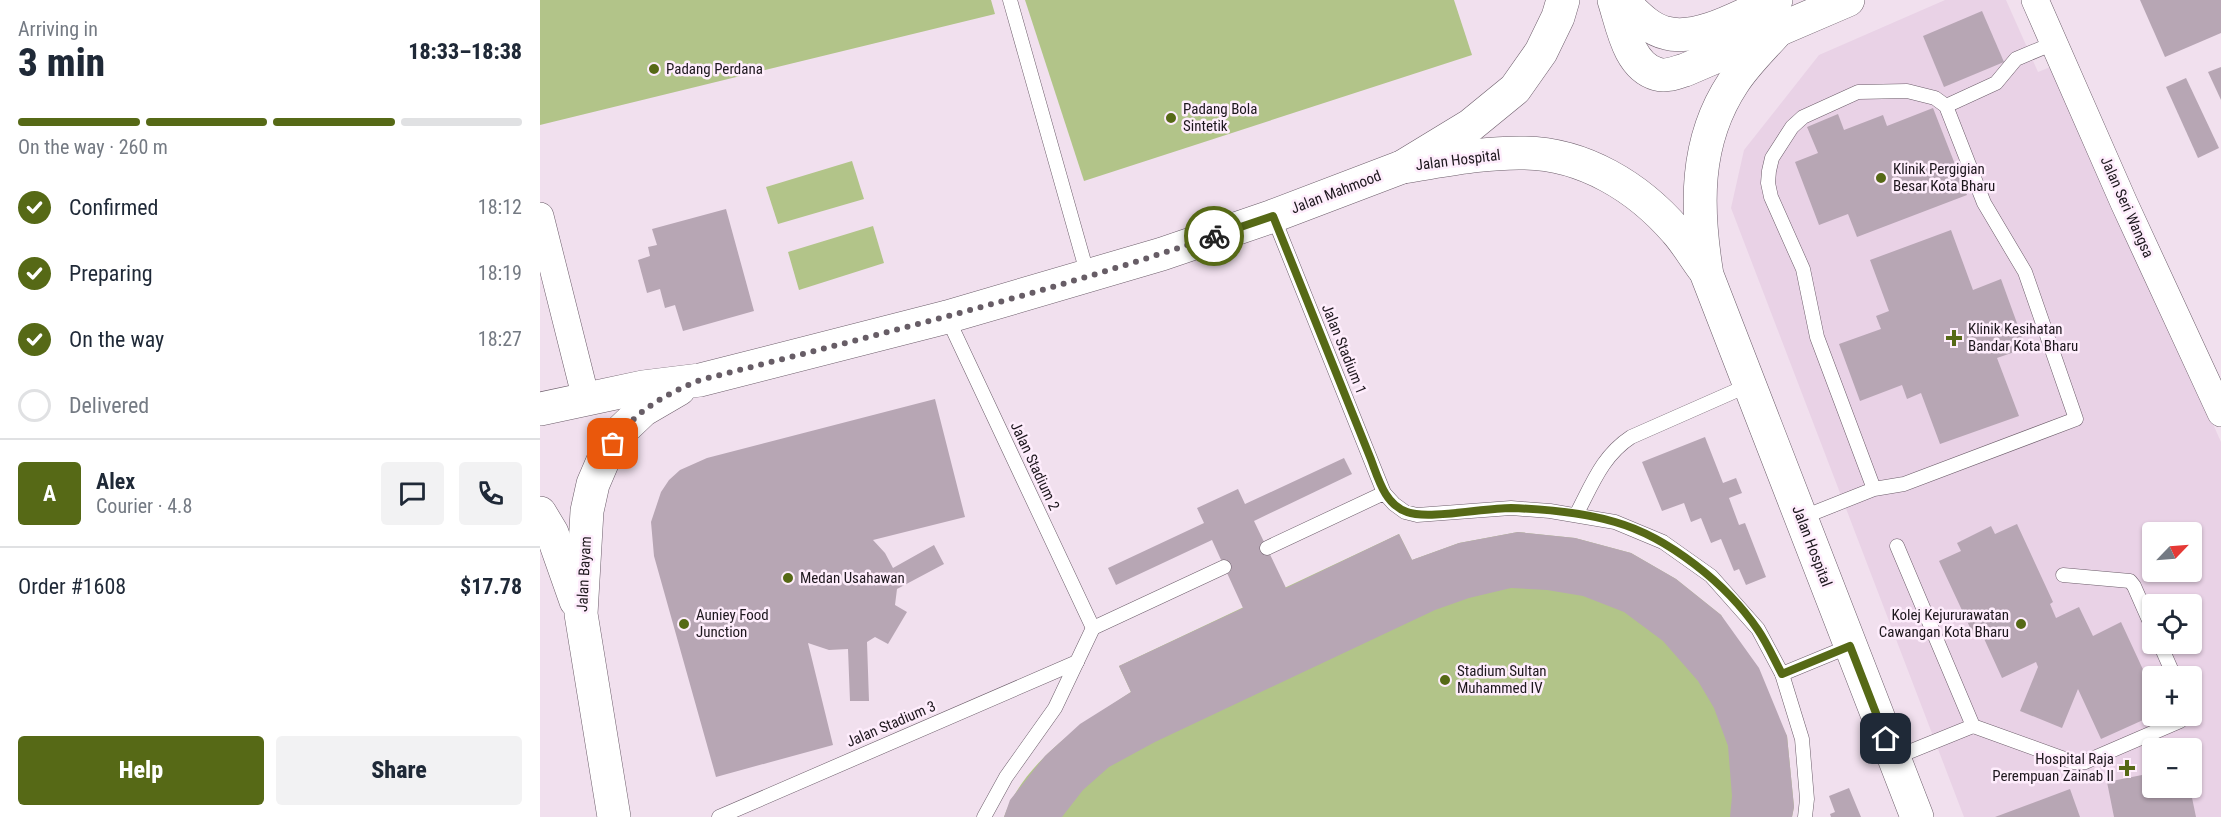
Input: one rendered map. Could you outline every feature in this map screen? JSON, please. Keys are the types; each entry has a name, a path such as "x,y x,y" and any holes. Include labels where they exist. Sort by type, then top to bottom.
{"main road":[{"name":"Jalan Hospital","path":"1402,167 1471,125 1515,89 1541,52 1563,0"},
{"path":"1614,0 1627,42 1635,56 1645,68 1658,75 1685,70 1777,15"},
{"path":"1621,0 1650,26 1666,33 1685,35 1848,0"},
{"name":"Jalan Hospital","path":"1777,15 1733,81 1713,118 1704,154 1699,198 1700,234 1707,275 1917,817"},
{"name":"Jalan Hospital","path":"1402,167 1476,155 1527,153 1572,160 1613,177 1647,202 1677,231 1707,275"},
{"name":"Jalan Mahmood","path":"540,409 643,387 700,380 947,317 1162,254 1273,216 1402,167"},
{"name":"Jalan Bayam","path":"614,817 580,614 587,511 593,484 605,456 621,431 643,410 669,393 700,380"},
{"path":"540,513 552,533 580,614"}],"street":[{"name":"Jalan Seri Wangsa","path":"2035,0 2124,203 2221,413"},
{"path":"540,216 586,399"}],"lane":[{"path":"1010,0 1089,276"},
{"path":"1946,106 1996,83 2016,59 2054,43"},
{"path":"1801,518 1874,489 1904,484 2076,418 2025,272 1984,203 1946,106 1935,98 1907,91 1858,92 1803,117 1792,127 1772,158 1768,171 1771,197 1803,269 1817,337 1874,489"},
{"name":"Jalan Stadium 1","path":"1273,216 1384,493"},
{"name":"Jalan Stadium 2","path":"947,317 1093,628"},
{"path":"1576,515 1606,459 1617,446 1631,437 1749,385"},
{"path":"1266,548 1384,493 1405,512 1418,515 1511,508 1576,515 1615,522 1663,543 1711,576 1758,629 1782,674 1802,739 1807,799 1805,817"},
{"path":"1897,546 1973,726"},
{"path":"984,817 1006,777 1055,708 1093,628 1224,567"},
{"path":"2063,575 2130,581 2142,604"},
{"path":"1782,674 1850,646"},
{"name":"Jalan Stadium 3","path":"719,817 1077,662"},
{"path":"1894,758 1973,726 2073,762 2085,762 2170,726"}],"shaded area":[{"path":"1945,0 2006,0 2038,72 2053,66 2221,442 2221,817 1964,817 1731,208 1744,150 1819,55"}],"green space":[{"name":"Padang Perdana","path":"540,0 991,0 995,14 540,125"},
{"name":"Padang Bola Sintetik","path":"1025,0 1454,0 1472,55 1084,181"},
{"path":"852,161 864,199 778,224 766,187"},
{"path":"873,226 884,263 799,290 788,252"},
{"name":"Stadium Sultan Muhammed IV","path":"1518,532 1575,538 1631,553 1676,579 1721,615 1787,736 1794,807 1792,817 1004,817 1013,797 1040,761 1093,717 1131,692 1119,666 1399,534 1412,560 1459,543"}],"building":[{"path":"2140,0 2221,0 2221,33 2165,57"},
{"path":"1982,11 2004,62 1944,87 1923,36"},
{"path":"2221,67 2221,100 2208,72"},
{"path":"2186,78 2219,148 2198,158 2166,87"},
{"name":"Klinik Pergigian Besar Kota Bharu","path":"1933,108 1967,195 1857,237 1848,214 1819,225 1795,162 1818,153 1807,127 1838,114 1844,130 1883,115 1887,126"},
{"path":"726,209 754,311 683,331 675,305 665,308 660,289 647,293 638,260 650,256 648,247 657,245 652,229"},
{"name":"Klinik Kesihatan Bandar Kota Bharu","path":"1951,230 1973,290 2001,279 2026,348 1997,358 2019,416 1940,444 1921,393 1907,399 1902,385 1860,401 1839,344 1881,329 1876,316 1889,311 1870,260"},
{"name":"Medan Usahawan","path":"935,399 965,517 873,540 885,553 893,568 934,545 944,564 897,589 895,605 907,612 888,644 875,637 867,642 869,701 850,701 848,649 829,650 808,643 833,745 716,777 654,556 651,522 661,492 680,470 707,458"},
{"path":"1705,437 1723,483 1736,478 1742,493 1729,498 1739,525 1745,523 1766,577 1746,585 1739,569 1734,571 1721,539 1711,543 1701,518 1691,522 1684,503 1662,511 1642,462"},
{"path":"1344,458 1352,474 1254,521 1286,588 1399,534 1412,560 1459,543 1518,532 1575,538 1631,553 1676,579 1721,615 1759,668 1787,736 1794,807 1792,817 1730,817 1732,796 1728,746 1714,708 1698,681 1663,641 1624,612 1583,596 1547,590 1511,588 1469,598 1435,610 1155,742 1109,767 1083,790 1062,817 1004,817 1010,800 1045,756 1080,724 1131,692 1119,666 1243,608 1212,540 1116,585 1108,568 1204,523 1197,508 1238,489 1245,504"},
{"path":"2017,524 2053,602 2050,604 2056,618 2079,607 2093,636 2121,622 2142,667 2142,721 2101,739 2078,689 2062,728 2020,711 2038,667 2036,662 2002,678 1981,632 1974,636 1939,561 1961,551 1957,543 1991,526 1995,534"},
{"path":"2142,775 2142,798 2192,798 2196,817 2114,817 2107,782"},
{"path":"1849,788 1861,817 1831,817 1830,814 1835,812 1829,796"},
{"path":"2070,789 2080,817 1995,817"}],"way so far":[{"path":"613,444 621,431 643,410 669,393 700,380 947,317 1162,254 1214,236"}],"place":[{"name":"Padang Perdana","path":"654,69"},
{"name":"Padang Bola Sintetik","path":"1171,118"},
{"name":"Klinik Pergigian Besar Kota Bharu","path":"1881,178"},
{"name":"Klinik Kesihatan Bandar Kota Bharu","path":"1954,338"},
{"name":"Medan Usahawan","path":"788,578"},
{"name":"Auniey Food Junction","path":"684,624"},
{"name":"Kolej Kejururawatan Cawangan Kota Bharu","path":"2021,624"},
{"name":"Stadium Sultan Muhammed IV","path":"1445,680"},
{"name":"Hospital Raja Perempuan Zainab II","path":"2127,768"}],"route":[{"path":"1214,236 1273,216 1384,493 1394,504 1405,512 1418,515 1477,509 1511,508 1550,511 1615,522 1663,543 1711,576 1758,629 1782,674 1850,646 1886,739"}]}
